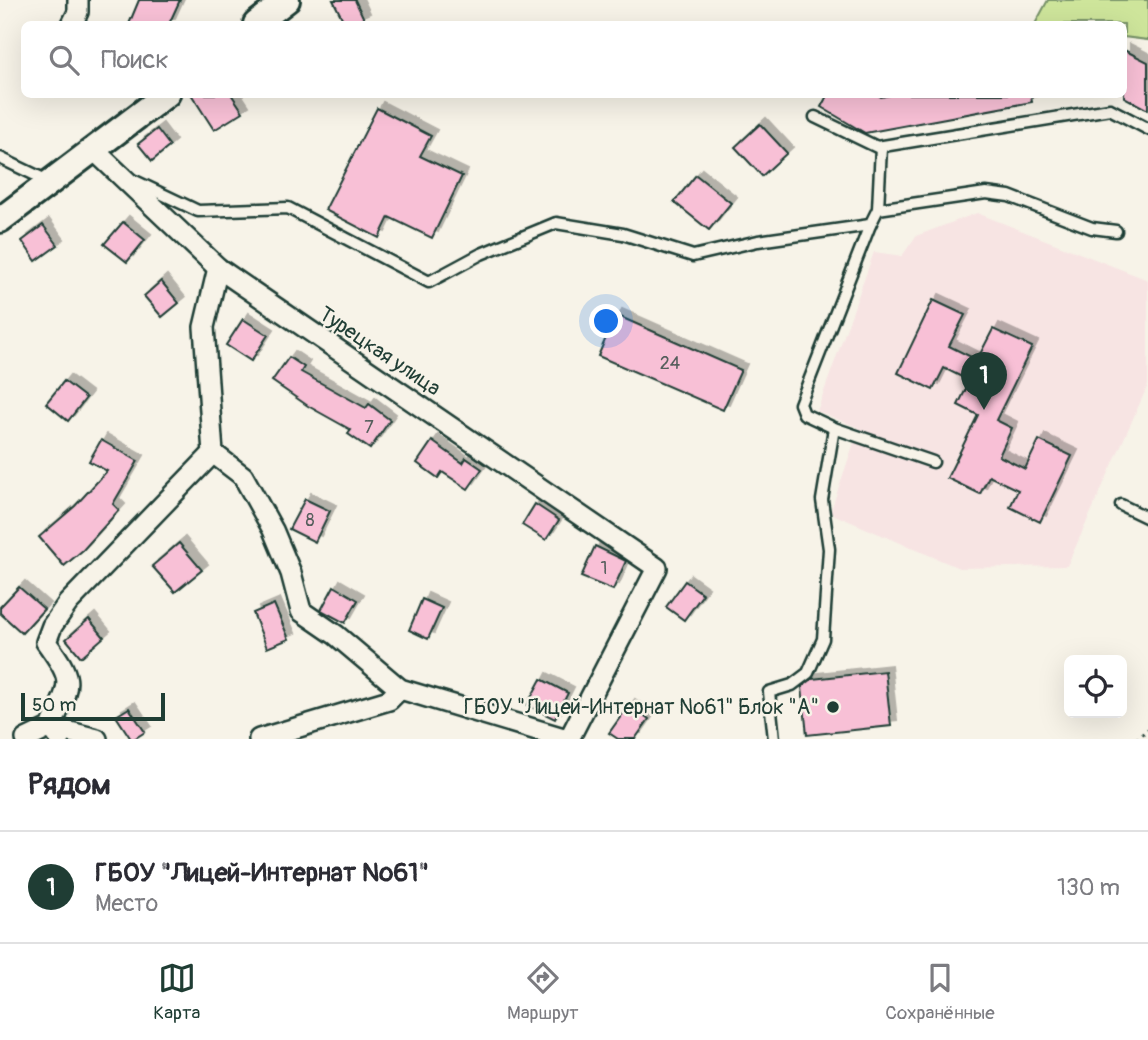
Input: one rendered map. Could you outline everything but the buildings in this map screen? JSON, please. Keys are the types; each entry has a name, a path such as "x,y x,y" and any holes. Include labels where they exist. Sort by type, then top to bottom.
{"street":[{"path":"74,21 78,12 78,0"},
{"path":"260,21 287,0"},
{"path":"0,220 162,98"},
{"name":"Турецкая улица","path":"95,150 218,268 657,568 568,739"},
{"path":"55,733 68,680 65,669 46,642 52,626 68,603 213,453 204,327 218,268"},
{"path":"213,453 243,476 267,519 291,573 301,611 336,635 400,689 568,739"},
{"path":"259,739 389,700 400,689"},
{"path":"26,739 55,733 97,739"}],"lane":[{"path":"816,117 877,147 1110,109 1148,129"},
{"path":"881,147 878,209 800,404 804,414 834,428 933,461"},
{"path":"0,158 51,183"},
{"path":"118,173 198,211 288,208 429,282 481,254 556,223 624,234 693,256 758,241 870,225"},
{"path":"878,209 986,193 1009,196 1092,228 1116,231"},
{"path":"775,739 769,692 792,685 808,673 823,639 829,549 822,500 834,428"},
{"path":"1121,505 1148,518"}],"path":[{"path":"1137,739 1148,729"}],"shaded area":[{"path":"977,213 1148,280 1148,385 1067,566 959,568 830,513 859,428 817,411 874,252 902,256 916,236"}],"green space":[{"path":"1048,0 1148,0 1148,40 1127,37 1127,21 1037,21"}],"place":[{"name":"ГБОУ \"Лицей-Интернат №61\"","path":"984,410"},
{"name":"ГБОУ \"Лицей-Интернат №61\" Блок \"А\"","path":"833,707"}]}
